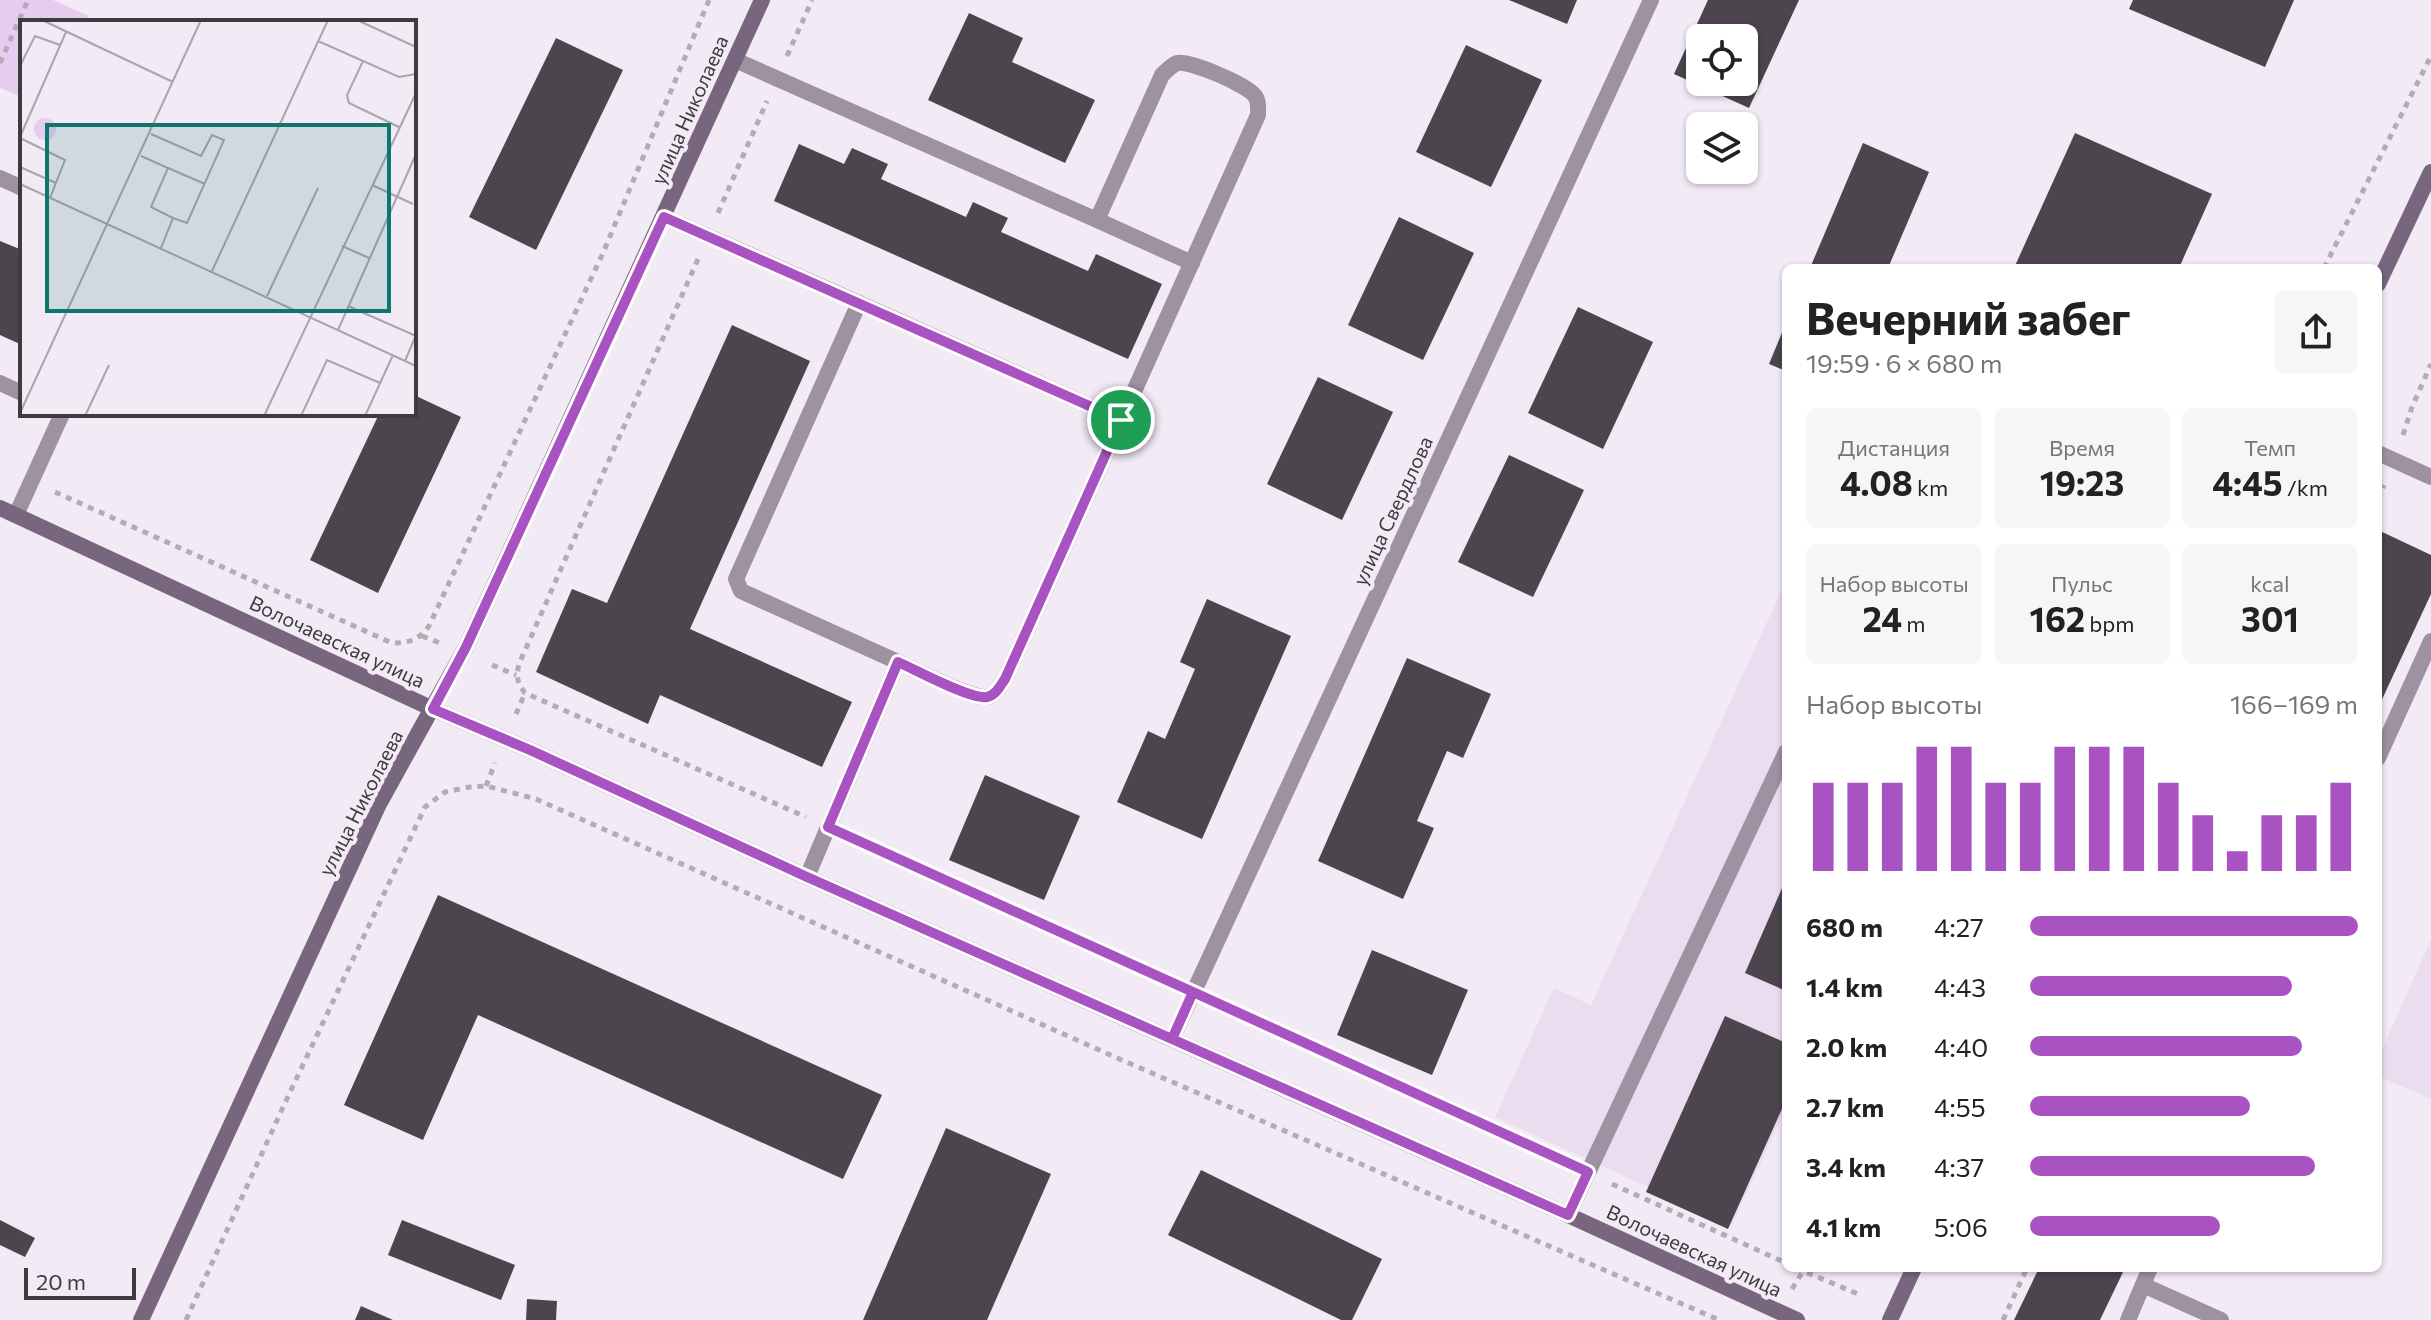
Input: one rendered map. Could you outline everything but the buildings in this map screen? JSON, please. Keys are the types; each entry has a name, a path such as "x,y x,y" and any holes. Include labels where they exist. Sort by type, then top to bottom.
{"street":[{"name":"улица Николаева","path":"141,1320 379,804 466,647 762,0"},
{"name":"улица Свердлова","path":"1172,1039 1651,0"},
{"path":"735,60 1192,263"},
{"path":"859,303 736,579 741,591 972,695 987,697 996,692 1011,665 1258,115 1255,96 1247,89 1189,63 1178,63 1162,75 1097,220"},
{"path":"2382,276 2431,172"},
{"path":"0,178 20,187"},
{"path":"664,217 1121,420"},
{"path":"0,383 20,392"},
{"path":"16,515 61,416"},
{"path":"2382,455 2431,477"},
{"name":"Волочаевская улица","path":"0,508 433,709 1797,1320"},
{"path":"2382,749 2431,641"},
{"path":"807,877 898,662"},
{"path":"1568,1215 1782,760"},
{"path":"1890,1320 1912,1272"},
{"path":"2128,1320 2148,1272"},
{"path":"2143,1285 2221,1320"}],"path":[{"path":"0,63 28,0"},
{"path":"31,482 392,643 407,643 422,636 603,253 709,0"},
{"path":"812,0 525,650 516,675 519,686 525,693 828,827 1782,1261"},
{"path":"2326,264 2431,56"},
{"path":"422,636 440,643"},
{"path":"388,653 392,643"},
{"path":"492,665 516,675"},
{"path":"516,716 525,693"},
{"path":"486,786 497,758"},
{"path":"186,1320 425,807 445,792 486,786 536,799 1129,1063 1719,1320"},
{"path":"1791,1290 1803,1272"},
{"path":"1808,1272 1858,1294"},
{"path":"2003,1320 2025,1272"}],"shaded area":[{"path":"0,0 53,0 89,16 87,20 20,20 20,96 0,88"},
{"path":"1782,590 1782,1117 1732,1225 1495,1117 1554,988 1591,1005"},
{"path":"2431,939 2431,1099 2382,1078 2382,1050"}],"route":[{"path":"1121,420 664,217 466,647 433,709 1172,1039 1193,992 1588,1172 1568,1215 1172,1039 1193,992 828,827 898,662 972,695 987,697 996,692 1005,679 1121,420"}]}
